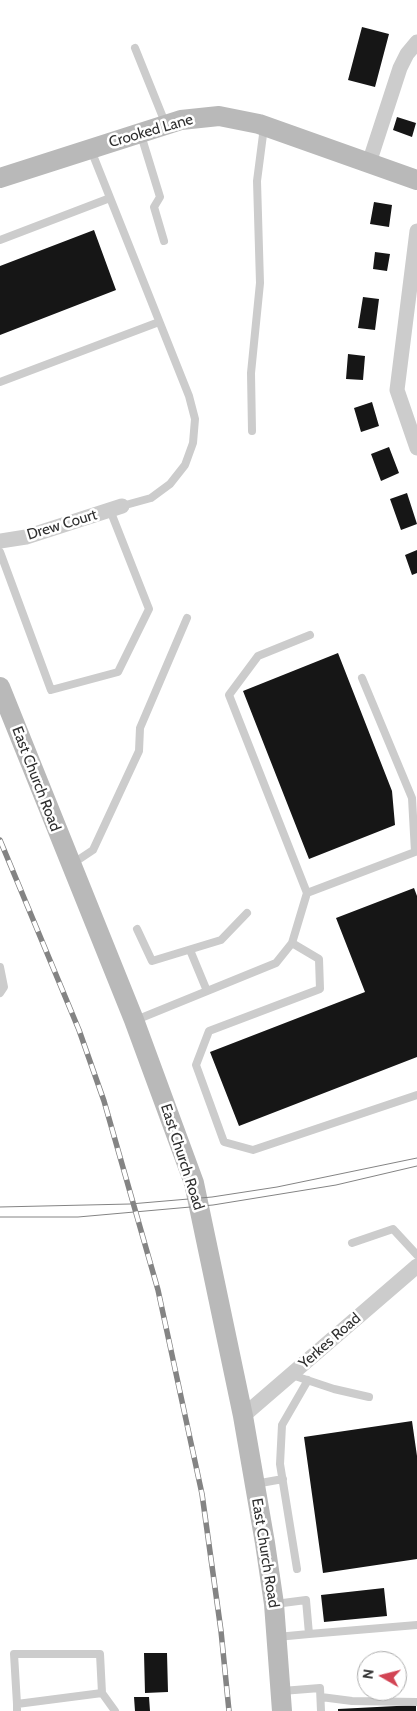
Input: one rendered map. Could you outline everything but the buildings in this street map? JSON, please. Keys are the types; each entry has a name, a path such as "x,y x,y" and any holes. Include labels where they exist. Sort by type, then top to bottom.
{"street":[{"path":"369,163 400,68 407,54 417,42"},
{"name":"Crooked Lane","path":"0,178 166,125 200,117 218,116 264,126 417,180"},
{"path":"417,231 397,390 417,448"},
{"name":"Drew Court","path":"0,541 26,537 116,508"},
{"name":"East Church Road","path":"0,687 70,865 134,1020 194,1183 243,1416 255,1484 274,1604 282,1711"},
{"name":"Yerkes Road","path":"243,1416 417,1266"}],"lane":[{"path":"135,48 166,125"},
{"path":"252,431 251,373 260,283 257,181 264,126"},
{"path":"140,133 160,197 154,207 164,241"},
{"path":"0,552 52,690 118,672 149,609 116,508 151,498 170,484 185,465 193,443 194,419 189,396 91,149"},
{"path":"0,240 110,198"},
{"path":"0,382 160,322"},
{"path":"70,865 93,850 139,751 140,728 187,618"},
{"path":"134,1020 276,963 292,944 308,893 229,695 258,656 310,635"},
{"path":"308,893 416,853 412,798 362,678"},
{"path":"137,928 152,961 221,940 247,913"},
{"path":"292,944 319,959 320,989 209,1031 196,1066 224,1142 253,1150 417,1095"},
{"path":"190,950 207,990"},
{"path":"0,967 4,987 0,993"},
{"path":"352,1243 393,1229 417,1255"},
{"path":"292,1375 334,1389 369,1397"},
{"path":"296,1568 280,1464 282,1425 308,1380"},
{"path":"255,1484 282,1479"},
{"path":"274,1604 306,1600 309,1634"},
{"path":"277,1637 417,1625"},
{"path":"102,1693 17,1707 14,1654 100,1654 102,1693 115,1711"},
{"path":"281,1691 320,1688 321,1711"},
{"path":"321,1696 352,1701 417,1702"}],"tram line":[{"path":"0,1207 130,1204 212,1197 277,1187 417,1158"},
{"path":"0,1217 78,1217 213,1205 336,1185 417,1166"}],"railway":[{"path":"0,840 79,1030 104,1101 158,1290 202,1494 221,1631 229,1711"}]}
